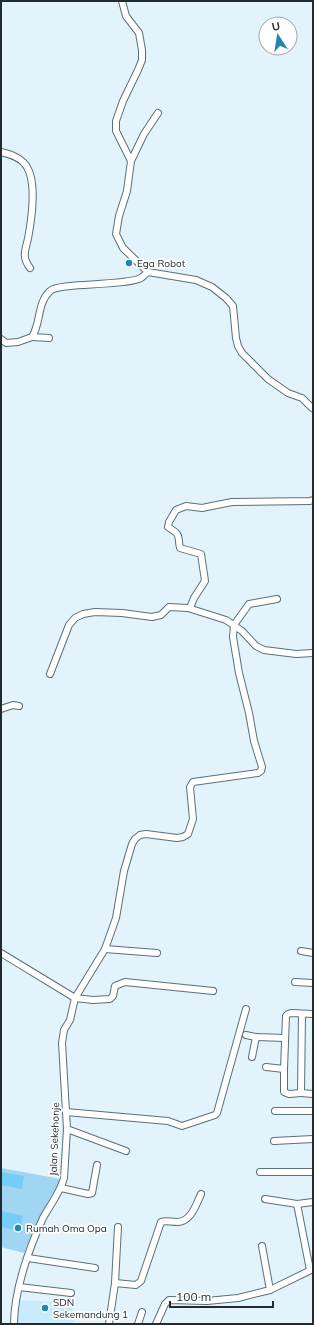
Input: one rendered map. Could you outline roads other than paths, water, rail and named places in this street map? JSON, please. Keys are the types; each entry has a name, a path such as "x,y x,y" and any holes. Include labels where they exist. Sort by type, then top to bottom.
{"street":[{"path":"122,1 126,16 139,33 142,50 142,60 123,101 116,121 116,131 131,162"},
{"path":"158,113 144,134 131,162 127,192 119,216 116,234 123,248 148,272 196,280 212,287 226,298 233,306 236,338 242,353 268,379 288,393 302,398 313,409"},
{"path":"1,152 18,158 29,170 32,207 29,234 24,256 25,261 30,268"},
{"path":"32,337 41,306 46,296 54,289 128,281 141,278 148,272"},
{"path":"1,339 6,343 29,339 32,337 49,338"},
{"path":"190,608 194,598 205,581 201,554 180,548 180,538 178,533 168,527 169,522 176,510 188,506 202,508 232,502 313,500"},
{"path":"234,625 249,604 277,599"},
{"path":"50,674 69,625 75,618 83,614 96,612 152,616 161,615 169,607 190,608 213,615 234,625 256,646 264,650 296,654 313,653"},
{"name":"Jalan Sekehonje","path":"14,1324 14,1309 28,1258 42,1220 61,1188 64,1178 67,1129 62,1043 64,1030 70,1020 76,996 105,949 116,918 124,871 135,839 140,835 146,834 178,838 188,834 193,819 190,787 193,782 258,773 261,771 262,767 254,741 232,637 234,625"},
{"path":"1,709 13,705 18,706"},
{"path":"105,949 157,953"},
{"path":"301,951 313,952"},
{"path":"1,953 76,996 93,1000 110,999 113,996 115,986 125,982 213,990"},
{"path":"296,982 313,983"},
{"path":"66,1112 168,1121 182,1126 215,1115 246,1009"},
{"path":"313,1014 288,1014 286,1016 284,1069 284,1092 289,1094 313,1094"},
{"path":"301,1093 302,1014"},
{"path":"246,1035 256,1037 285,1038"},
{"path":"252,1057 256,1037"},
{"path":"266,1067 284,1069"},
{"path":"275,1111 313,1111"},
{"path":"67,1129 126,1151"},
{"path":"274,1140 313,1139"},
{"path":"61,1188 88,1194 92,1193 97,1165"},
{"path":"260,1172 313,1172"},
{"path":"115,1283 139,1284 161,1222 180,1222 185,1220 192,1213 201,1194"},
{"path":"265,1199 297,1204 313,1202"},
{"path":"156,1324 165,1304 173,1300 207,1301 238,1298 270,1290 311,1270 297,1204"},
{"path":"109,1324 115,1283 118,1226"},
{"path":"262,1246 270,1290"},
{"path":"28,1258 95,1268"},
{"path":"19,1287 71,1293"},
{"path":"138,1324 142,1312"}],"place":[{"name":"Ega Robot","path":"129,263"},
{"name":"Rumah Oma Opa","path":"18,1228"},
{"name":"SDN Sekemandung 1","path":"45,1308"}]}
